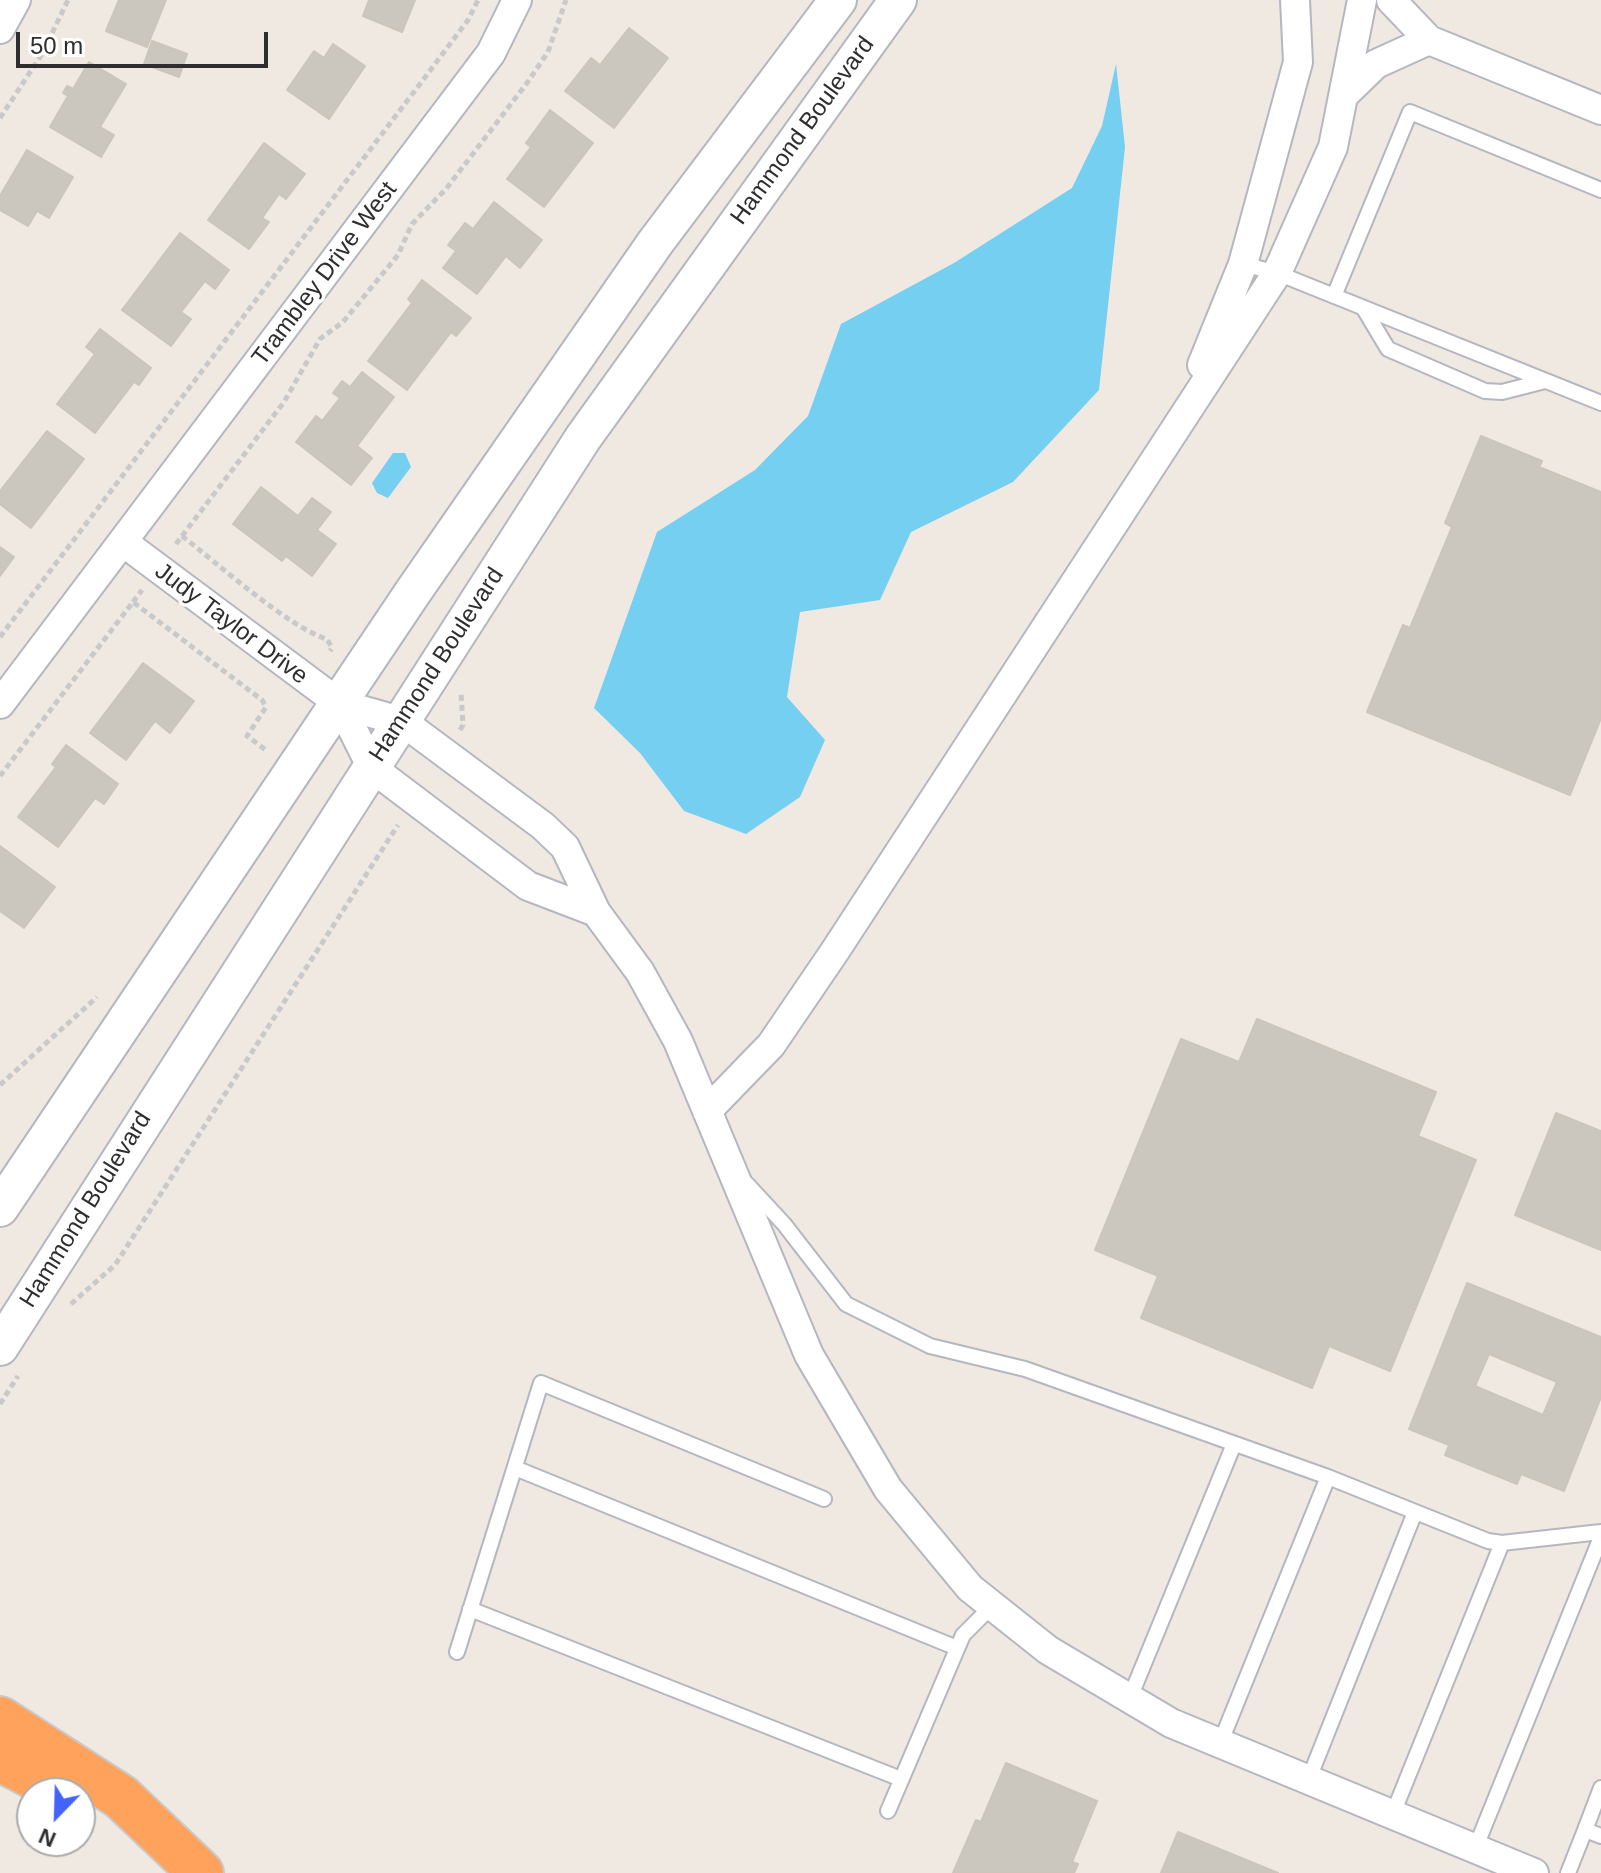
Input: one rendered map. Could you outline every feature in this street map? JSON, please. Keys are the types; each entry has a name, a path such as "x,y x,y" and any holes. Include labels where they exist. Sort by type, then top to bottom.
{"highway":[{"path":"0,1719 121,1797 201,1873"},
{"path":"0,1759 34,1777"},
{"path":"96,1813 174,1873"}],"street":[{"path":"0,29 16,0"},
{"name":"Trambley Drive West","path":"0,704 491,53 517,0"},
{"name":"Hammond Boulevard","path":"0,1208 655,243 838,0"},
{"name":"Hammond Boulevard","path":"10,1359 372,768 583,438 898,0"},
{"path":"1177,425 1243,264 1298,62 1295,0"},
{"path":"707,1111 779,1033 1277,273 1333,147 1362,0"},
{"path":"1391,0 1429,40 1601,110"},
{"path":"1344,95 1376,64 1429,40"},
{"name":"Judy Taylor Drive","path":"123,542 340,704"},
{"path":"340,704 403,722 543,826 565,847 596,912 640,972 678,1041 809,1355 880,1476 970,1588 1048,1650 1129,1700 1219,1746 1534,1873"},
{"path":"340,704 372,768 528,886 596,912"}],"lane":[{"path":"1334,296 1410,112 1601,190"},
{"path":"1243,264 1277,273 1601,403"},
{"path":"1364,309 1388,349 1485,391 1502,392 1545,381"},
{"path":"731,1167 784,1224 846,1304 930,1346 1025,1369 1502,1543 1601,1534 1475,1849"},
{"path":"457,1652 541,1383 824,1499"},
{"path":"1129,1700 1234,1444"},
{"path":"515,1468 957,1648"},
{"path":"1219,1746 1328,1477"},
{"path":"1308,1781 1415,1512"},
{"path":"1392,1816 1502,1543"},
{"path":"888,1811 963,1635 992,1606"},
{"path":"470,1609 901,1779"},
{"path":"1568,1873 1601,1788"},
{"path":"1585,1830 1601,1836"}],"path":[{"path":"0,118 42,54 68,0"},
{"path":"0,637 434,65 478,0"},
{"path":"0,776 284,402 320,339 343,322 398,255 412,224 446,189 527,83 548,52 566,0"},
{"path":"182,536 289,618 314,635 327,639 332,648 310,683"},
{"path":"133,602 262,700 266,707 247,736 267,751"},
{"path":"445,753 463,725 461,690"},
{"path":"259,763 275,739"},
{"path":"69,1306 115,1265 415,800"},
{"path":"0,1085 101,994"},
{"path":"0,1404 10,1359"}],"water":[{"path":"1116,64 1125,147 1099,390 1013,482 911,532 880,600 800,612 787,697 825,740 800,797 746,834 684,811 640,753 594,708 657,532 755,470 808,416 841,324 954,263 1072,188 1102,126"},
{"path":"393,453 405,453 411,467 388,498 377,493 372,483"}],"building":[{"path":"119,0 166,0 147,47 106,31"},
{"path":"369,0 415,0 402,32 363,16"},
{"path":"629,28 668,58 614,128 565,91 591,58 600,65"},
{"path":"152,41 187,54 179,77 144,64"},
{"path":"333,44 365,66 329,119 287,90 314,51 324,58"},
{"path":"89,62 126,84 100,127 114,135 101,157 50,127 68,96 63,93 67,86 73,89"},
{"path":"550,110 593,143 544,207 507,179 531,147 526,143"},
{"path":"264,143 305,174 286,199 279,194 262,218 269,222 249,249 208,220"},
{"path":"27,150 73,177 49,218 37,211 28,226 0,210 0,196"},
{"path":"494,202 542,240 520,268 506,256 477,294 443,268 456,251 448,245 465,223 473,229"},
{"path":"180,233 229,270 215,289 205,281 181,312 191,319 171,346 122,310"},
{"path":"422,280 471,318 456,336 451,332 407,390 368,361 412,303 408,299"},
{"path":"100,329 151,368 139,385 134,382 95,433 57,404 95,354 86,347"},
{"path":"362,372 394,397 357,446 372,458 351,485 296,442 316,416 322,421 340,398 333,393 342,381 350,387"},
{"path":"47,431 84,459 31,528 0,504 0,491"},
{"path":"1481,436 1542,461 1539,467 1601,492 1601,718 1570,795 1367,712 1403,625 1410,628 1452,527 1445,523"},
{"path":"261,487 298,516 312,498 331,512 317,530 336,544 312,576 286,556 282,561 233,524"},
{"path":"0,547 14,557 0,576"},
{"path":"143,663 194,701 170,733 155,721 126,760 90,733"},
{"path":"66,745 118,784 104,804 95,798 58,847 18,817 56,767 52,764"},
{"path":"0,846 55,887 24,928 0,911"},
{"path":"1257,1019 1436,1092 1418,1136 1476,1160 1390,1371 1329,1346 1312,1388 1141,1318 1158,1276 1095,1250 1181,1039 1239,1062"},
{"path":"1556,1113 1601,1131 1601,1250 1515,1215"},
{"path":"1467,1283 1601,1337 1601,1397 1564,1491 1521,1474 1517,1484 1445,1455 1449,1445 1409,1429","holes":["1489,1354 1557,1382 1543,1415 1475,1386"]},
{"path":"1006,1763 1097,1801 1072,1862 1078,1864 1074,1873 953,1873 976,1820 981,1822"},
{"path":"1178,1832 1278,1873 1161,1873"}]}
